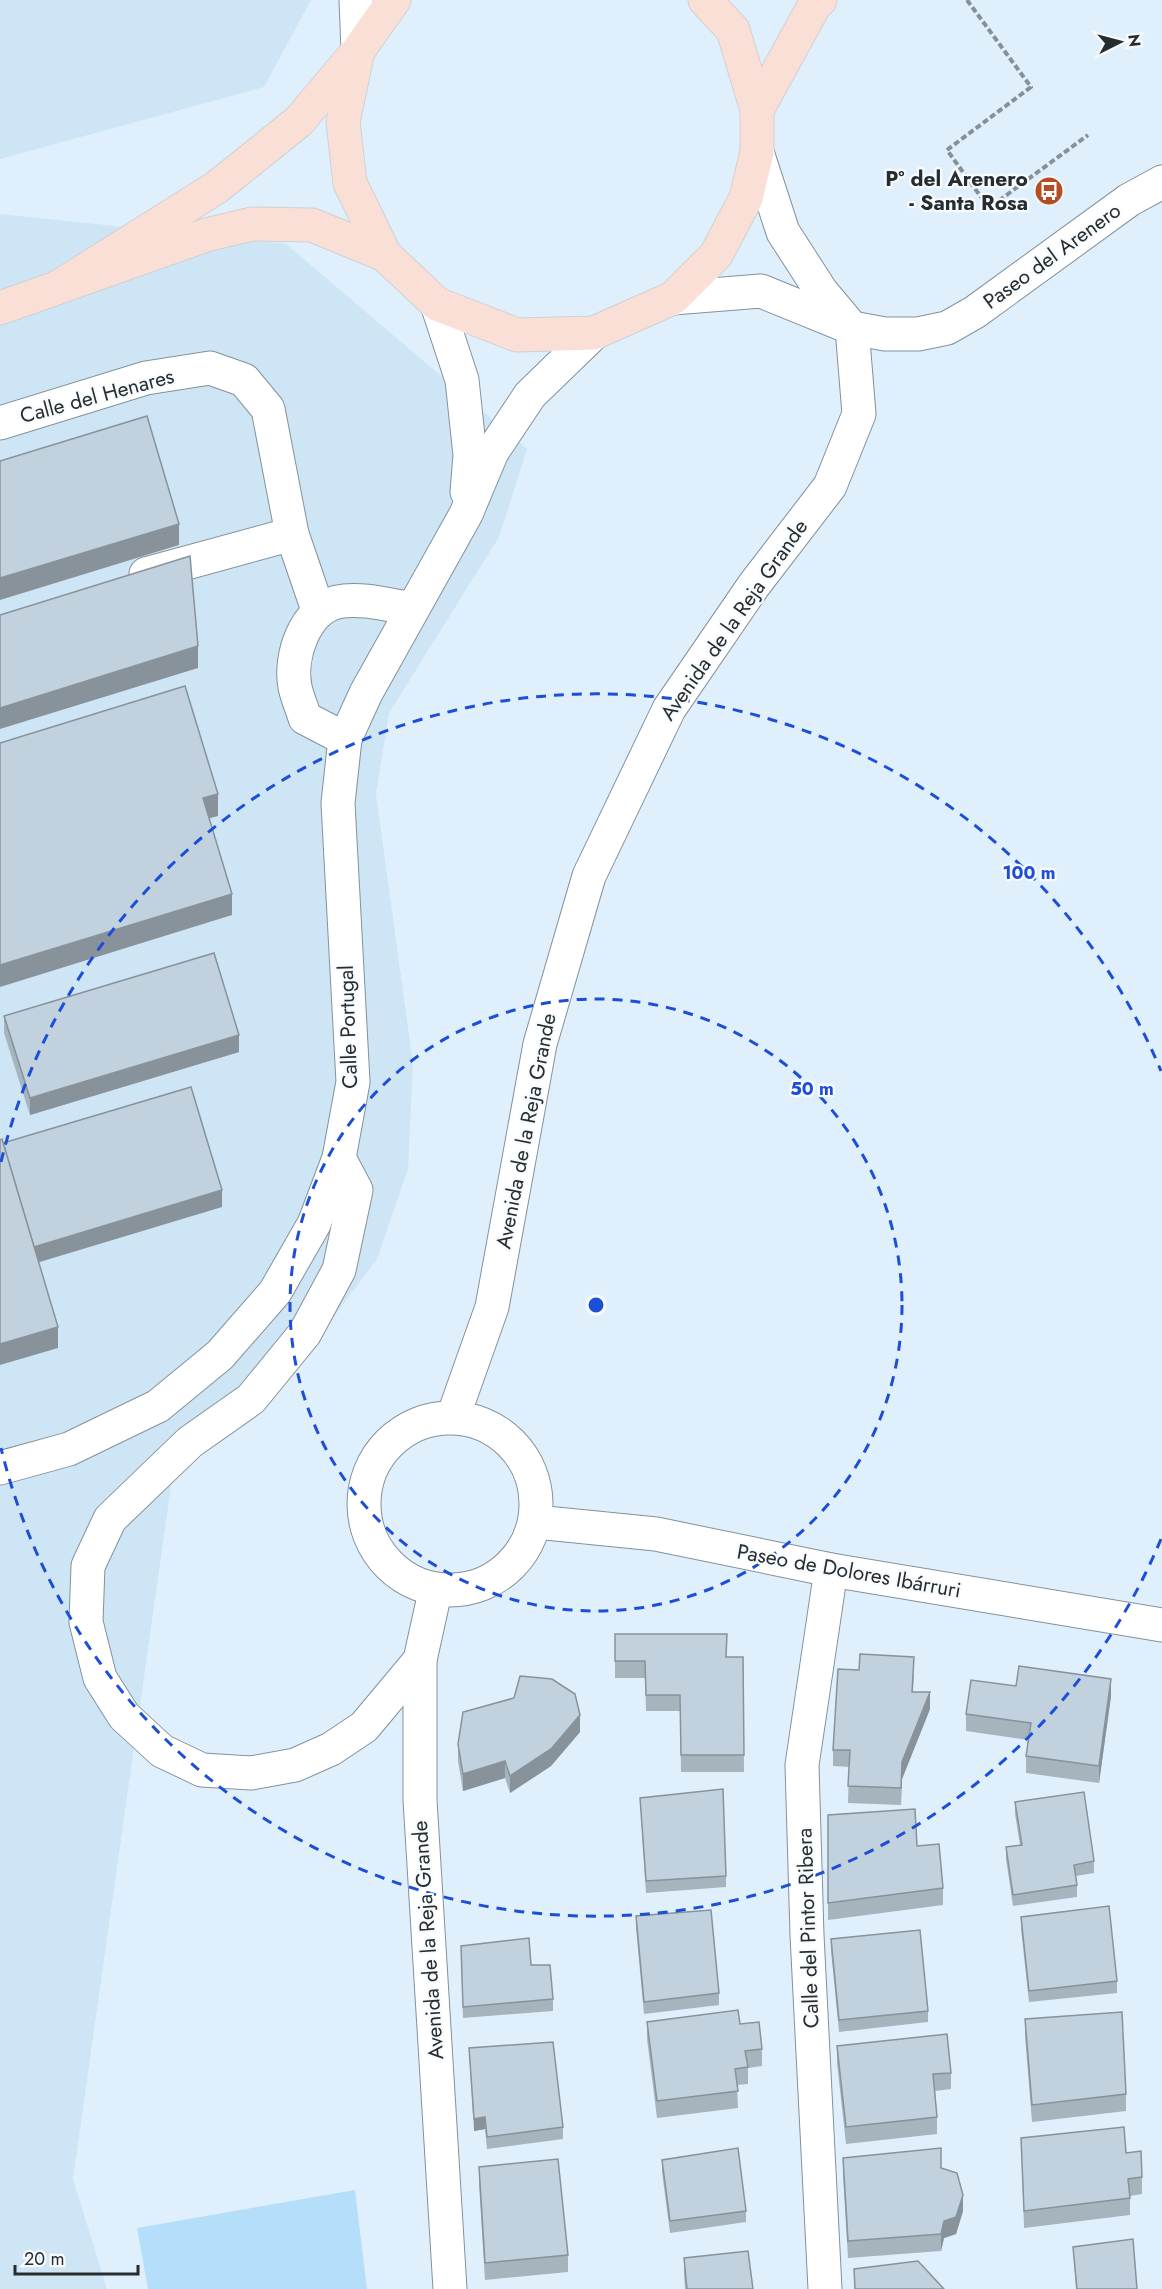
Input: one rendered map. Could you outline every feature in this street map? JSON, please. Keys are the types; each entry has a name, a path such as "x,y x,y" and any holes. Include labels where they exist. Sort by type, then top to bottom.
{"main road":[{"path":"60,286 217,187 299,120 358,51 394,0"},
{"path":"358,51 343,122 350,183 385,255 437,304 517,335 594,333 673,298 716,255 746,198 757,152 758,111 733,30 705,0"},
{"path":"758,111 820,0"},
{"path":"0,308 206,235 252,224 312,225 385,255"}],"street":[{"path":"356,0 358,51"},
{"path":"757,152 783,232 821,291 852,328"},
{"name":"Paseo del Arenero","path":"673,298 761,291 852,328 885,334 918,334 947,328 975,312 1129,200 1162,182"},
{"name":"Calle Portugal","path":"437,304 462,380 470,455 466,514"},
{"name":"Avenida de la Reja Grande","path":"453,1417 492,1307 540,1044 589,876 669,709 754,585 830,486 859,414 852,328"},
{"name":"Calle Portugal","path":"0,1468 69,1449 158,1406 220,1356 275,1292 314,1224 339,1158 353,1082 338,803 345,739 366,693 466,514 492,452 530,394 594,333"},
{"name":"Calle del Henares","path":"0,423 146,378 210,368 244,380 268,409 292,534 318,610"},
{"path":"121,581 292,534"},
{"path":"345,739 305,718 295,686 295,658 303,634 318,610 339,602 375,603 412,609"},
{"path":"339,1158 356,1190 339,1270 304,1333 251,1399 190,1442 110,1519 88,1566 86,1622 100,1678 124,1716 162,1751 202,1770 251,1773 295,1764 331,1749 364,1727 420,1660"},
{"path":"453,1417 474,1421 502,1434 519,1451 534,1478 536,1522 524,1552 503,1574 482,1586 435,1592 414,1583 388,1566 375,1547 365,1518 364,1493 374,1464 384,1449 407,1429 423,1422 453,1417"},
{"name":"Paseo de Dolores Ibárruri","path":"536,1522 656,1534 831,1570 1162,1625"},
{"name":"Calle del Pintor Ribera","path":"825,2289 807,1935 802,1765 831,1570"},
{"name":"Avenida de la Reja Grande","path":"435,1592 420,1660 420,1800 450,2289"}],"path":[{"path":"967,0 1031,87 947,150 989,208 1088,135"}],"shaded area":[{"path":"0,0 311,0 264,87 0,159"},
{"path":"0,214 286,244 527,449 499,537 389,713 376,794 413,1064 408,1169 377,1259 282,1386 173,1472 73,2179 107,2289 0,2289"},
{"path":"355,2190 367,2289 148,2289 137,2228"}],"building":[{"path":"147,416 179,524 0,578 0,461"},
{"path":"190,556 198,646 0,708 0,615"},
{"path":"185,686 218,794 203,798 232,894 0,965 0,743"},
{"path":"214,953 239,1035 30,1098 4,1016"},
{"path":"191,1087 222,1190 34,1247 3,1143"},
{"path":"2,1139 58,1327 0,1344 0,1140"},
{"path":"615,1634 727,1634 726,1657 743,1657 744,1755 681,1755 680,1695 646,1695 645,1661 615,1661"},
{"path":"860,1654 914,1657 912,1692 930,1692 902,1762 901,1788 848,1786 850,1750 833,1750 838,1669 859,1670"},
{"path":"1019,1666 1111,1679 1099,1766 1026,1756 1031,1723 966,1714 971,1680 1016,1686"},
{"path":"520,1676 552,1679 575,1694 580,1715 551,1749 510,1776 505,1761 463,1774 458,1744 463,1712 514,1698"},
{"path":"723,1789 726,1876 646,1881 640,1798"},
{"path":"1084,1792 1094,1861 1074,1865 1077,1885 1013,1895 1006,1847 1022,1845 1015,1802"},
{"path":"915,1809 917,1846 939,1844 943,1888 828,1903 828,1815"},
{"path":"1109,1906 1117,1981 1029,1991 1021,1917"},
{"path":"711,1910 719,1993 644,2002 636,1916"},
{"path":"920,1930 928,2011 839,2020 831,1939"},
{"path":"529,1938 531,1965 550,1965 553,1999 463,2007 461,1946"},
{"path":"738,2010 740,2024 759,2022 762,2049 745,2051 748,2067 735,2069 738,2091 657,2101 647,2022"},
{"path":"1122,2012 1126,2094 1032,2105 1025,2019"},
{"path":"947,2034 951,2073 933,2074 937,2117 846,2127 837,2046"},
{"path":"553,2042 563,2127 487,2137 485,2117 474,2119 469,2048"},
{"path":"1124,2127 1126,2153 1141,2151 1142,2177 1128,2179 1130,2198 1024,2211 1021,2138"},
{"path":"738,2148 746,2211 670,2221 662,2160"},
{"path":"941,2148 941,2168 957,2173 963,2195 956,2217 944,2221 941,2234 848,2241 843,2158"},
{"path":"558,2159 568,2255 485,2263 479,2167"},
{"path":"1133,2239 1137,2289 1077,2289 1073,2247"},
{"path":"748,2251 753,2289 687,2289 684,2258"},
{"path":"918,2261 944,2289 855,2289 854,2269"}],"place":[{"name":"Pº del Arenero - Santa Rosa","path":"1049,191"}]}
